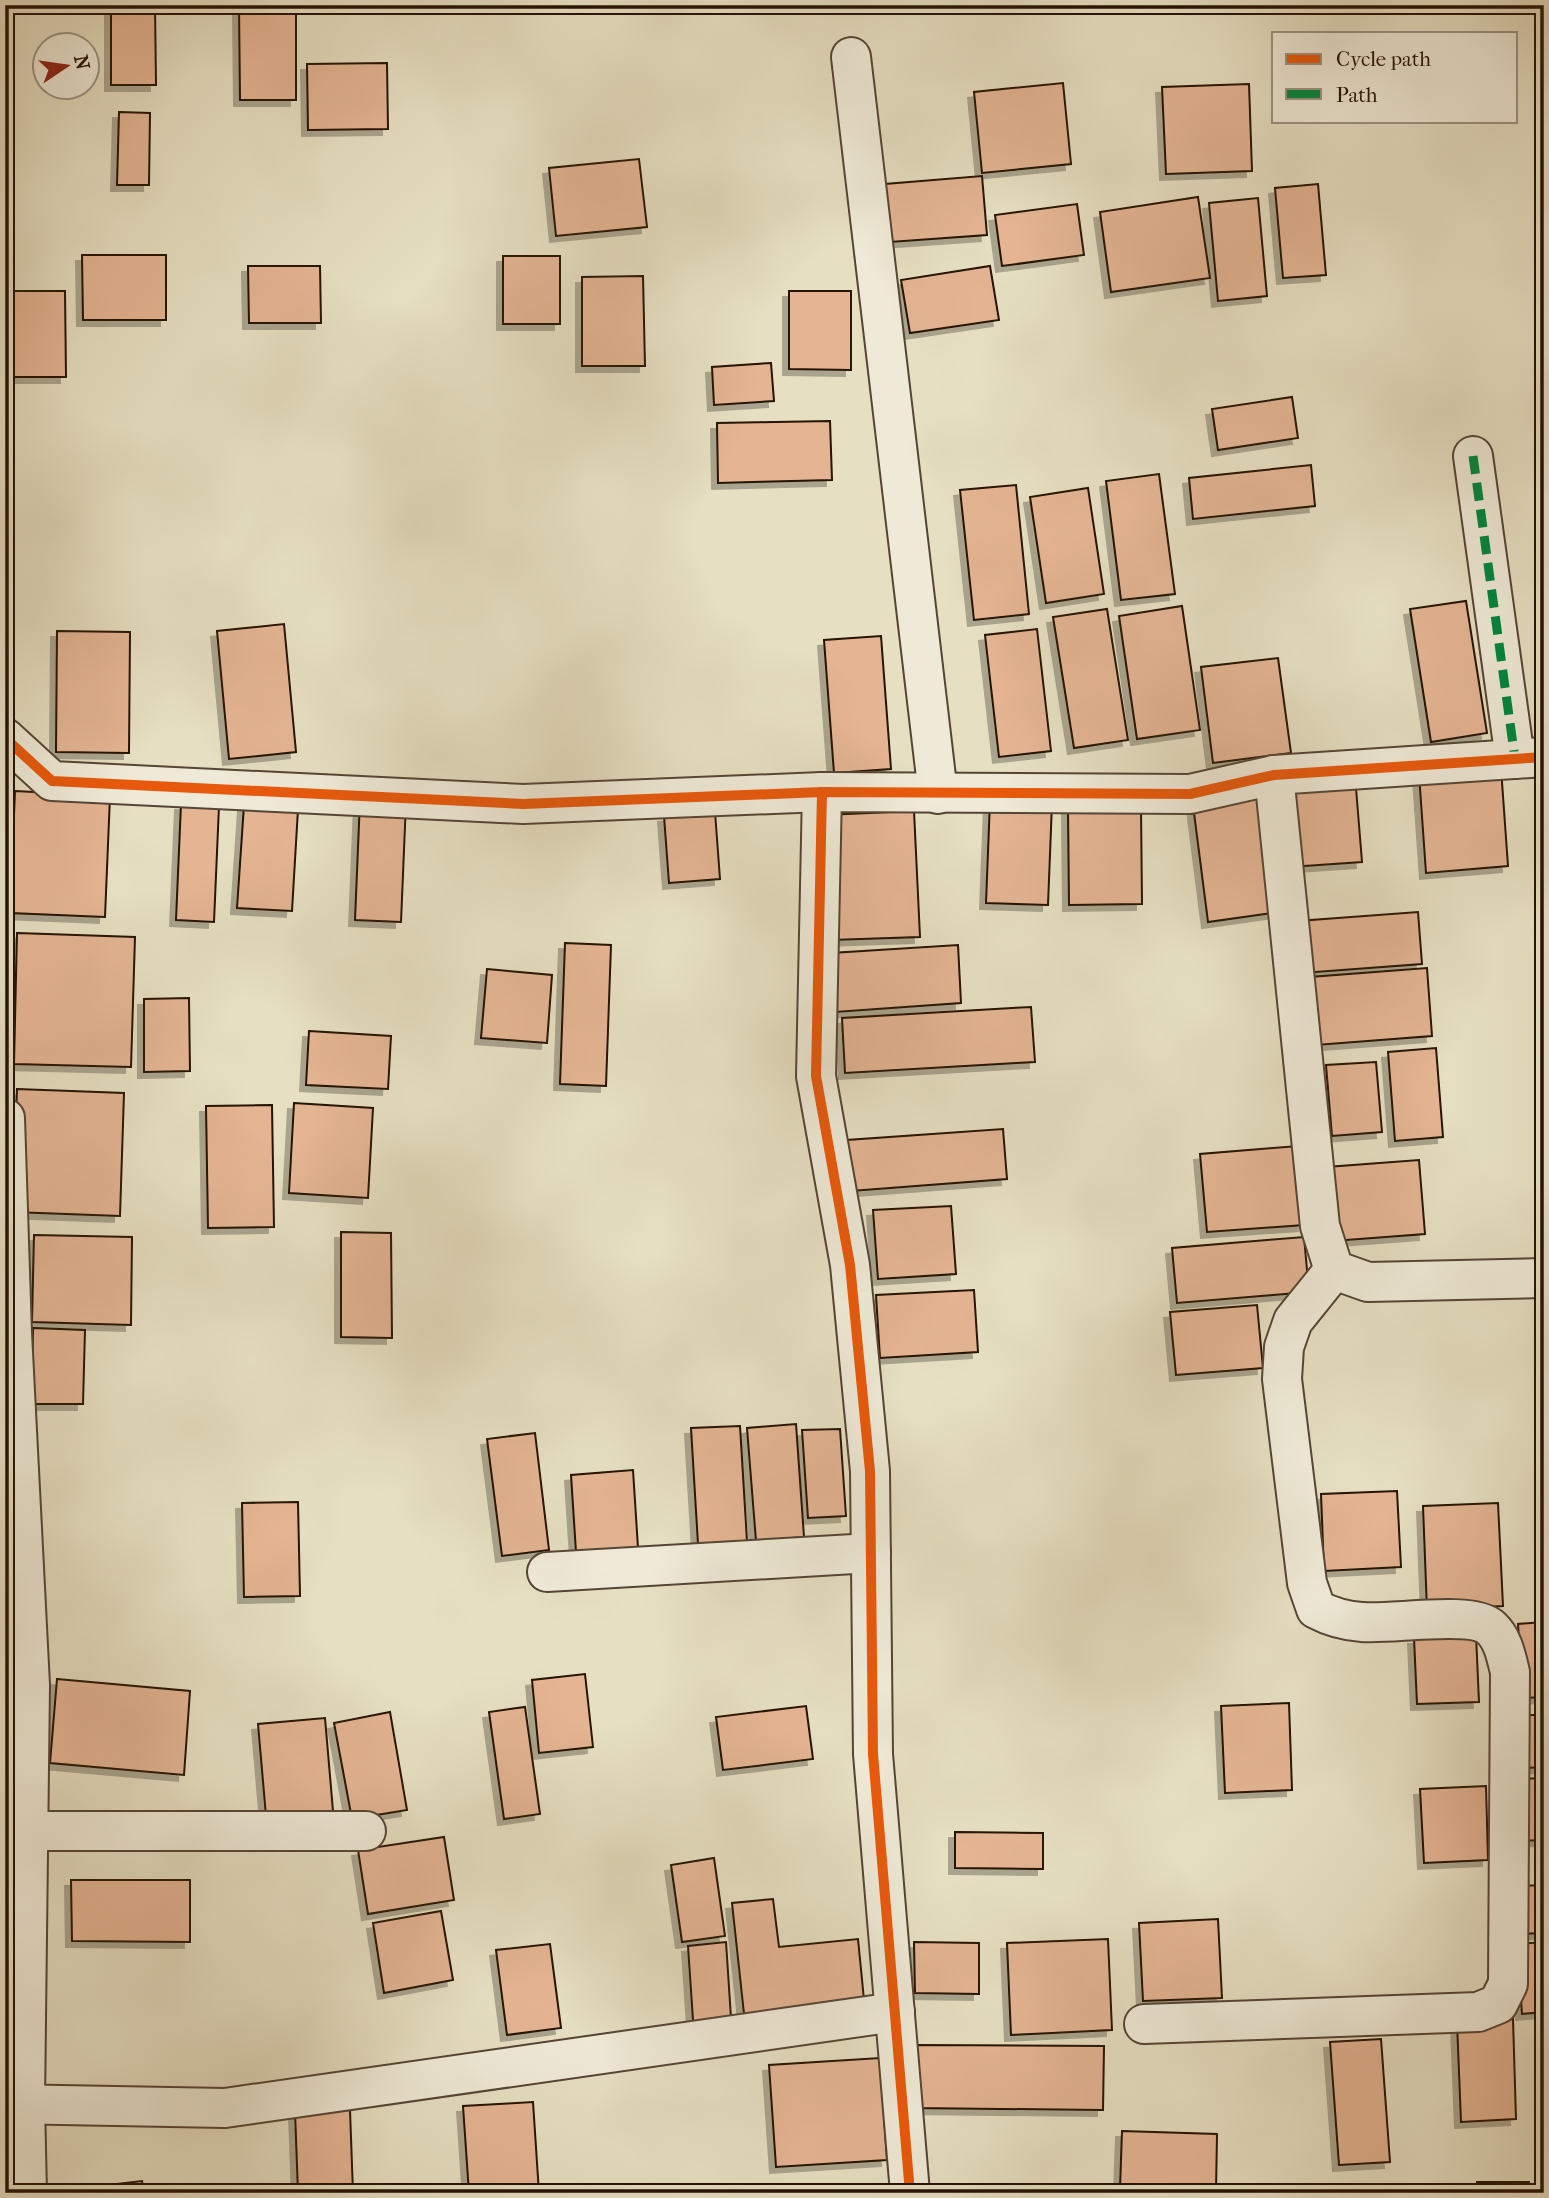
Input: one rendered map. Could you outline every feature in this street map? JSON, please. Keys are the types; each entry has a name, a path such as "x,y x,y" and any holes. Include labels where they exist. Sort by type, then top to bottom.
{"street":[{"path":"850,57 938,794"},
{"path":"5,738 52,781 523,804 822,792 1190,794 1274,775 1530,758 1473,456"},
{"path":"1274,775 1320,1226 1334,1270"},
{"path":"822,792 816,1076 850,1265 870,1471 873,1754 910,2193"},
{"path":"5,1118 12,1333 30,1685 28,1831 15,2104 27,2193"},
{"path":"1334,1270 1368,1282 1544,1278"},
{"path":"1144,2024 1478,2012 1498,2004 1508,1984 1510,1672 1502,1643 1489,1626 1462,1619 1363,1623 1331,1618 1316,1609 1307,1583 1282,1380 1284,1347 1293,1321 1334,1270"},
{"path":"547,1572 871,1553"},
{"path":"28,1831 366,1830"},
{"path":"15,2104 225,2108 895,2012"}],"building":[{"path":"111,5 155,5 156,85 111,85"},
{"path":"239,5 296,5 296,100 240,100"},
{"path":"387,63 388,129 308,130 307,64"},
{"path":"1063,83 1071,164 982,173 974,92"},
{"path":"1249,84 1252,171 1166,174 1162,87"},
{"path":"119,112 150,113 149,185 117,185"},
{"path":"639,159 647,227 556,236 549,168"},
{"path":"982,176 987,235 890,242 885,184"},
{"path":"1318,184 1326,275 1283,278 1275,188"},
{"path":"1198,197 1210,278 1111,292 1100,212"},
{"path":"1258,198 1267,296 1218,301 1209,203"},
{"path":"1077,204 1084,255 1002,266 995,215"},
{"path":"82,255 166,255 166,320 83,320"},
{"path":"503,256 560,256 560,324 503,324"},
{"path":"248,266 320,266 321,323 249,323"},
{"path":"990,266 999,320 910,333 901,280"},
{"path":"643,276 645,366 582,366 582,277"},
{"path":"6,291 65,291 66,377 6,377"},
{"path":"789,291 851,291 851,370 789,369"},
{"path":"771,363 774,401 714,405 712,367"},
{"path":"1292,397 1298,438 1218,450 1212,409"},
{"path":"830,421 832,480 718,483 717,423"},
{"path":"1311,465 1315,506 1193,519 1189,478"},
{"path":"1159,474 1175,594 1121,600 1106,481"},
{"path":"1016,485 1029,614 974,620 960,490"},
{"path":"1088,488 1104,594 1046,603 1030,497"},
{"path":"1466,601 1487,733 1431,742 1410,609"},
{"path":"1182,606 1200,730 1137,739 1119,616"},
{"path":"1107,609 1128,740 1074,748 1053,617"},
{"path":"284,624 296,752 229,759 217,631"},
{"path":"1037,629 1051,751 999,757 985,635"},
{"path":"57,631 130,632 129,753 56,752"},
{"path":"881,636 891,769 834,773 824,640"},
{"path":"1278,658 1291,753 1213,763 1201,667"},
{"path":"1501,768 1508,866 1426,873 1419,774"},
{"path":"1356,788 1362,862 1290,867 1284,793"},
{"path":"15,791 110,796 105,917 10,913"},
{"path":"1270,794 1286,911 1208,922 1193,805"},
{"path":"360,800 406,802 401,922 355,920"},
{"path":"990,801 1052,803 1048,905 986,903"},
{"path":"181,804 219,806 214,922 176,920"},
{"path":"244,805 298,809 292,911 237,908"},
{"path":"1141,808 1142,904 1069,905 1068,809"},
{"path":"914,811 920,937 831,940 825,815"},
{"path":"715,812 720,879 669,883 664,816"},
{"path":"1418,912 1422,964 1302,973 1298,921"},
{"path":"17,933 135,937 131,1067 14,1064"},
{"path":"565,943 611,945 606,1086 560,1084"},
{"path":"958,945 961,1003 835,1012 831,953"},
{"path":"1427,968 1432,1036 1316,1045 1310,977"},
{"path":"487,969 552,975 547,1043 481,1038"},
{"path":"189,998 190,1071 144,1072 144,999"},
{"path":"1031,1007 1035,1062 845,1073 842,1018"},
{"path":"309,1031 391,1036 388,1089 306,1085"},
{"path":"1436,1048 1443,1137 1395,1141 1388,1052"},
{"path":"1376,1062 1382,1132 1332,1136 1326,1065"},
{"path":"17,1089 124,1093 120,1216 13,1212"},
{"path":"294,1103 373,1108 368,1198 289,1193"},
{"path":"272,1105 274,1227 208,1228 206,1106"},
{"path":"1003,1129 1007,1179 851,1191 847,1140"},
{"path":"1298,1146 1304,1225 1207,1232 1200,1154"},
{"path":"1419,1160 1425,1234 1333,1241 1327,1167"},
{"path":"951,1206 956,1274 878,1279 873,1210"},
{"path":"341,1232 391,1233 392,1338 341,1337"},
{"path":"34,1235 132,1237 131,1325 32,1322"},
{"path":"1304,1237 1309,1292 1177,1303 1172,1248"},
{"path":"974,1290 978,1352 880,1358 876,1295"},
{"path":"1257,1305 1263,1368 1176,1375 1170,1312"},
{"path":"33,1328 85,1330 83,1404 32,1404"},
{"path":"796,1424 804,1537 756,1541 747,1428"},
{"path":"740,1426 747,1541 698,1544 691,1428"},
{"path":"840,1429 846,1516 808,1518 802,1430"},
{"path":"535,1433 549,1550 502,1556 487,1439"},
{"path":"633,1470 638,1548 576,1552 571,1475"},
{"path":"1397,1491 1401,1567 1324,1571 1321,1494"},
{"path":"298,1502 300,1596 244,1597 242,1503"},
{"path":"1498,1503 1503,1606 1427,1610 1423,1506"},
{"path":"1544,1622 1544,1697 1523,1698 1518,1624"},
{"path":"1476,1635 1479,1702 1417,1704 1414,1638"},
{"path":"585,1674 593,1747 539,1753 532,1680"},
{"path":"57,1679 190,1691 184,1775 50,1763"},
{"path":"1289,1703 1292,1790 1225,1793 1221,1706"},
{"path":"806,1706 813,1759 723,1770 716,1717"},
{"path":"525,1707 540,1814 504,1819 489,1712"},
{"path":"390,1712 407,1810 352,1819 334,1723"},
{"path":"1522,1715 1544,1715 1544,1767 1525,1768"},
{"path":"325,1718 333,1811 266,1816 258,1724"},
{"path":"1544,1778 1544,1840 1519,1841 1516,1779"},
{"path":"1486,1786 1488,1860 1424,1863 1420,1789"},
{"path":"955,1832 1043,1833 1043,1869 955,1868"},
{"path":"444,1837 454,1900 368,1914 358,1850"},
{"path":"714,1858 725,1936 682,1942 671,1865"},
{"path":"71,1880 190,1880 190,1942 72,1941"},
{"path":"1544,1885 1544,1933 1516,1934 1514,1886"},
{"path":"773,1899 779,1947 858,1939 865,2010 745,2023 732,1903"},
{"path":"441,1911 453,1980 384,1993 373,1923"},
{"path":"1218,1919 1222,1998 1143,2001 1139,1923"},
{"path":"1108,1939 1112,2030 1011,2035 1007,1943"},
{"path":"726,1942 732,2033 694,2035 688,1946"},
{"path":"914,1942 979,1943 979,1994 915,1993"},
{"path":"1544,1942 1544,2012 1522,2014 1517,1944"},
{"path":"550,1944 561,2028 507,2035 496,1950"},
{"path":"1513,2019 1516,2119 1461,2122 1457,2022"},
{"path":"1381,2039 1390,2162 1339,2165 1330,2042"},
{"path":"913,2045 1104,2046 1103,2110 912,2108"},
{"path":"880,2058 887,2160 776,2167 769,2065"},
{"path":"533,2102 539,2193 469,2193 463,2106"},
{"path":"350,2110 353,2193 298,2193 295,2111"},
{"path":"1122,2131 1217,2134 1216,2192 1120,2189"},
{"path":"142,2181 144,2193 47,2193 47,2192"},
{"path":"1477,2182 1529,2182 1529,2193 1477,2193"}],"marked path":[{"path":"1473,456 1515,759"}],"cycle path":[{"path":"5,738 52,781 523,804 822,792 1190,794 1274,775 1544,757"},
{"path":"822,792 816,1076 850,1265 870,1471 873,1754 910,2193"}]}
